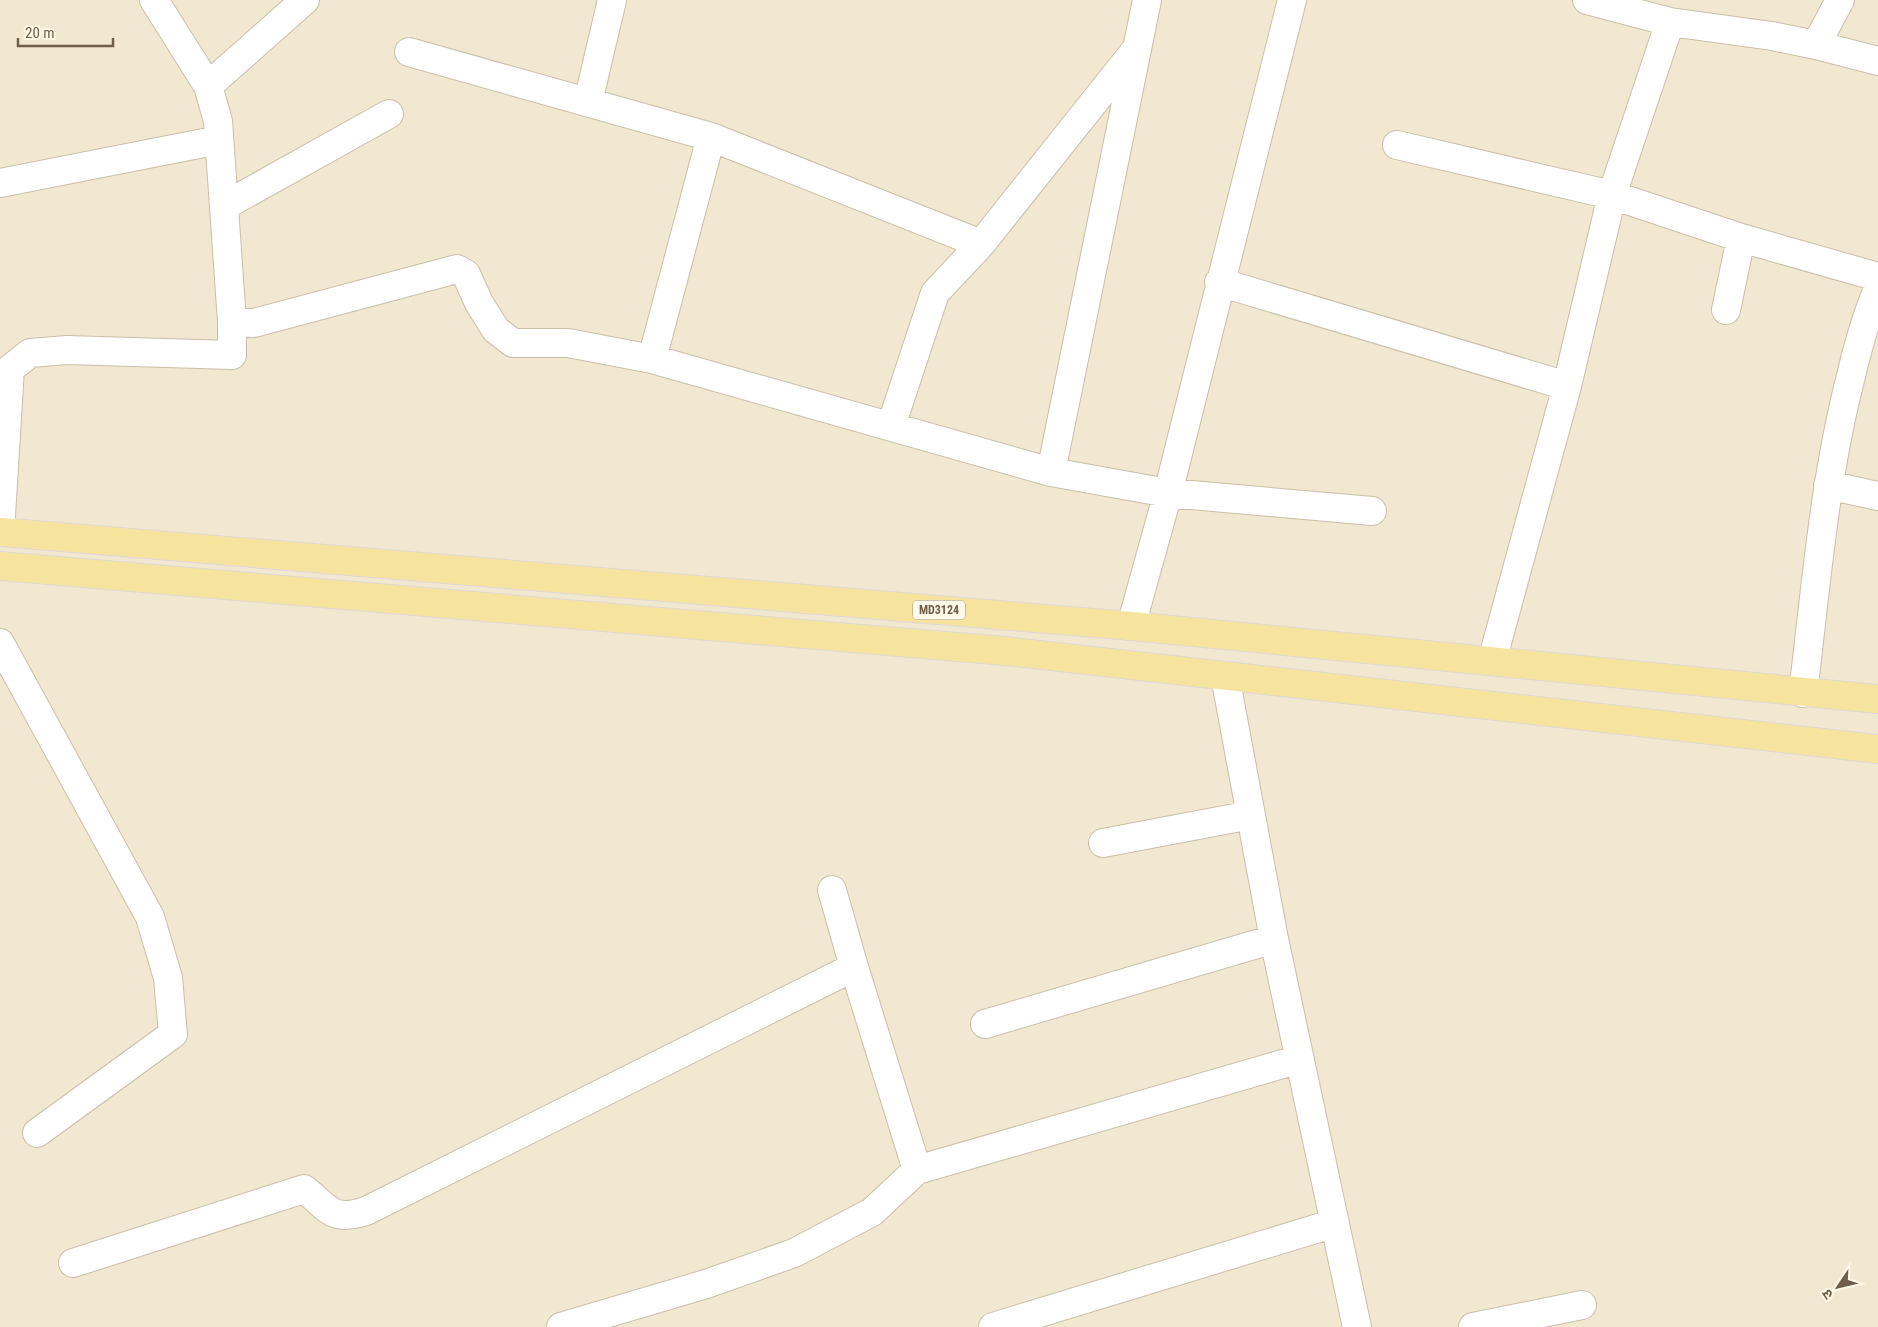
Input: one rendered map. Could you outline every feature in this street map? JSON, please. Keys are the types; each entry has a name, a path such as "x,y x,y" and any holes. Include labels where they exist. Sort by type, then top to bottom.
{"main road":[{"name":"MD3124","path":"0,532 1131,626 1878,699"},
{"path":"0,566 1005,651 1878,750"}],"street":[{"path":"0,532 10,369 30,353 67,350 232,355 232,322 218,121 208,86 154,0"},
{"path":"208,86 305,0"},
{"path":"588,102 612,0"},
{"path":"1051,472 1147,0"},
{"path":"1131,626 1168,493 1219,282 1292,0"},
{"path":"1587,0 1670,22 1816,45 1878,61"},
{"path":"1816,45 1840,0"},
{"path":"1492,661 1568,386 1612,195 1670,22"},
{"path":"891,426 935,293 981,244 1138,47"},
{"path":"409,52 711,137 981,244"},
{"path":"224,206 389,114"},
{"path":"652,360 711,137"},
{"path":"0,183 219,140"},
{"path":"1397,145 1612,195 1742,238 1878,277"},
{"path":"1726,310 1742,238"},
{"path":"232,322 254,323 456,268 466,274 479,303 496,330 513,343 568,343 652,360 1051,472 1168,493 1372,511"},
{"path":"1219,282 1568,386"},
{"path":"1803,693 1828,485 1844,403 1866,316 1878,289"},
{"path":"1828,485 1878,496"},
{"path":"0,643 150,917 168,978 173,1034 37,1134"},
{"path":"1225,676 1274,940 1357,1327"},
{"path":"1103,843 1251,815"},
{"path":"832,890 917,1170"},
{"path":"985,1024 1274,940"},
{"path":"73,1263 304,1189 331,1212 348,1217 366,1211 854,966"},
{"path":"561,1327 706,1284 794,1253 872,1212 917,1170 1300,1059"},
{"path":"993,1327 1335,1223"},
{"path":"1473,1327 1582,1305"}],"shaded area":[{"path":"0,0 1878,0 1878,1327 0,1327"}]}
